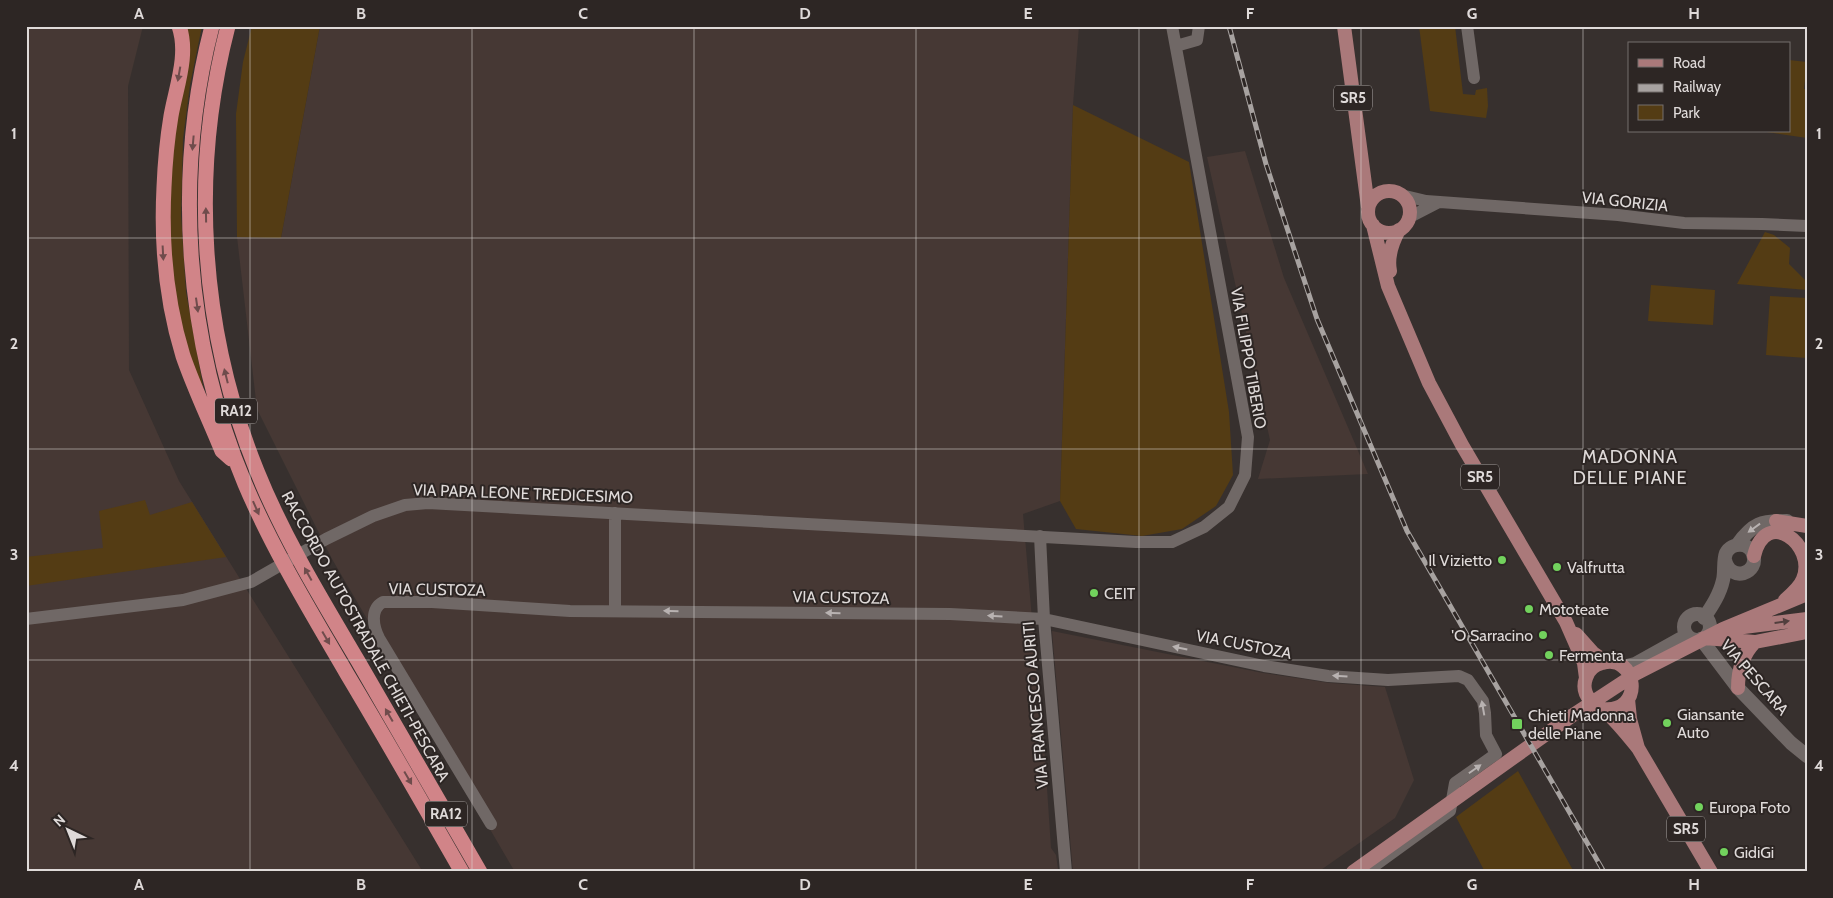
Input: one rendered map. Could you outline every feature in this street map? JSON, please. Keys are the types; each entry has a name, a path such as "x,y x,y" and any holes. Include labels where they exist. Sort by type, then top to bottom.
{"highway":[{"path":"179,26 182,49 170,125 164,189 163,254 166,282 178,336 194,384 222,451 238,465"},
{"name":"RACCORDO AUTOSTRADALE CHIETI-PESCARA","path":"212,26 202,71 194,128 190,186 191,245 196,303 216,398 238,465 276,550 462,872"},
{"name":"RACCORDO AUTOSTRADALE CHIETI-PESCARA","path":"228,26 219,64 211,116 206,168 206,229 208,269 218,342 236,414 257,472 290,543 480,872"}],"main road":[{"name":"SR5","path":"1344,26 1364,169 1368,217 1373,225 1388,286 1435,395 1478,474 1566,622 1584,663 1585,688 1589,699 1593,704 1602,708 1638,748 1711,872"},
{"path":"1364,169 1369,178 1377,185 1394,193 1408,205 1408,218"},
{"path":"1368,207 1373,198 1382,192 1394,193"},
{"name":"SR5","path":"1401,315 1389,264 1391,248 1399,230 1408,218"},
{"path":"1373,225 1382,232 1399,230"},
{"path":"1776,521 1807,526"},
{"path":"1717,598 1723,580 1728,551 1737,545 1747,532 1762,522 1807,521"},
{"path":"1704,618 1717,598 1753,566 1759,542 1770,533 1777,532 1791,536 1800,550 1805,565 1803,580 1793,593 1779,605"},
{"path":"1737,545 1750,548 1754,556"},
{"path":"1725,560 1728,569 1737,574 1742,574"},
{"path":"1353,872 1566,720 1637,673 1723,629 1807,594"},
{"path":"1702,639 1709,628 1704,618 1697,615 1689,618 1684,624 1687,635 1693,640 1755,642 1807,632"},
{"path":"1723,629 1807,618"},
{"name":"SR5","path":"1566,622 1593,653 1606,662 1618,664 1629,669 1632,687 1628,698 1630,719 1638,748"},
{"path":"1629,669 1687,635"},
{"name":"VIA PESCARA","path":"1702,639 1738,688 1791,744 1807,756"},
{"path":"1738,688 1738,673 1741,664 1750,647 1755,642"},
{"path":"1586,678 1594,667 1606,662"},
{"path":"1602,708 1617,708 1628,698"}],"street":[{"name":"VIA FILIPPO TIBERIO","path":"1040,536 1136,542 1172,542 1204,527 1229,507 1245,475 1248,437 1172,26"},
{"path":"1176,46 1197,40 1199,26"},
{"path":"1467,26 1474,78"},
{"name":"VIA GORIZIA","path":"1394,193 1426,200 1618,215 1684,223 1807,226"},
{"path":"1408,218 1441,201"},
{"name":"VIA PAPA LEONE TREDICESIMO","path":"26,619 183,600 251,582 312,547 373,516 405,505 428,503 1040,536"},
{"path":"615,513 615,611"},
{"name":"VIA FRANCESCO AURITI","path":"1040,536 1044,619 1066,872"},
{"name":"VIA CUSTOZA","path":"491,824 375,630 374,611 377,606 384,602 525,609 950,614 1044,619 1264,666 1328,676 1388,680 1459,676 1468,680 1483,701 1486,735 1496,754 1455,783 1450,812 1366,872"}],"shaded area":[{"path":"26,26 143,26 128,86 129,370 179,481 423,872 26,872"},
{"path":"320,26 1079,26 1073,105 1060,501 1023,514 1040,713 1042,713 1051,848 1056,855 1058,869 1054,872 515,872 332,559 257,409 237,237 281,238"},
{"path":"1245,151 1284,278 1368,474 1258,479 1270,440 1207,157"},
{"path":"1052,631 1263,673 1330,683 1385,687 1414,780 1395,818 1318,872 1073,872"}],"green space":[{"path":"184,26 202,26 190,85 183,139 181,215 186,292 204,392 184,345 166,238"},
{"path":"252,26 320,26 281,238 237,237 236,114 243,62"},
{"path":"1419,26 1455,26 1463,94 1475,95 1476,90 1487,88 1488,106 1486,118 1430,111"},
{"path":"1790,60 1807,62 1804,89 1807,89 1807,138 1767,132 1790,132"},
{"path":"1073,105 1189,162 1229,412 1233,475 1216,506 1182,529 1142,536 1076,529 1060,501"},
{"path":"1765,232 1774,235 1790,248 1789,264 1807,282 1807,290 1737,284"},
{"path":"1651,285 1715,290 1713,325 1648,321"},
{"path":"1770,296 1807,298 1807,358 1766,355"},
{"path":"145,500 150,515 192,502 226,557 26,586 26,557 103,548 99,511"},
{"path":"1518,771 1574,872 1485,872 1456,817"}],"railway":[{"path":"1229,26 1266,164 1317,319 1407,531 1604,872"}],"place":[{"name":"Il Vizietto","path":"1502,560"},
{"name":"Valfrutta","path":"1557,567"},
{"name":"CEIT","path":"1094,593"},
{"name":"Mototeate","path":"1529,609"},
{"name":"'O Sarracino","path":"1543,635"},
{"name":"Fermenta","path":"1549,655"},
{"name":"Giansante Auto","path":"1667,723"},
{"name":"Chieti Madonna delle Piane","path":"1517,724"},
{"name":"Europa Foto","path":"1699,807"},
{"name":"GidiGi","path":"1724,852"}],"district":[{"name":"MADONNA DELLE PIANE","path":"1630,467"}]}
